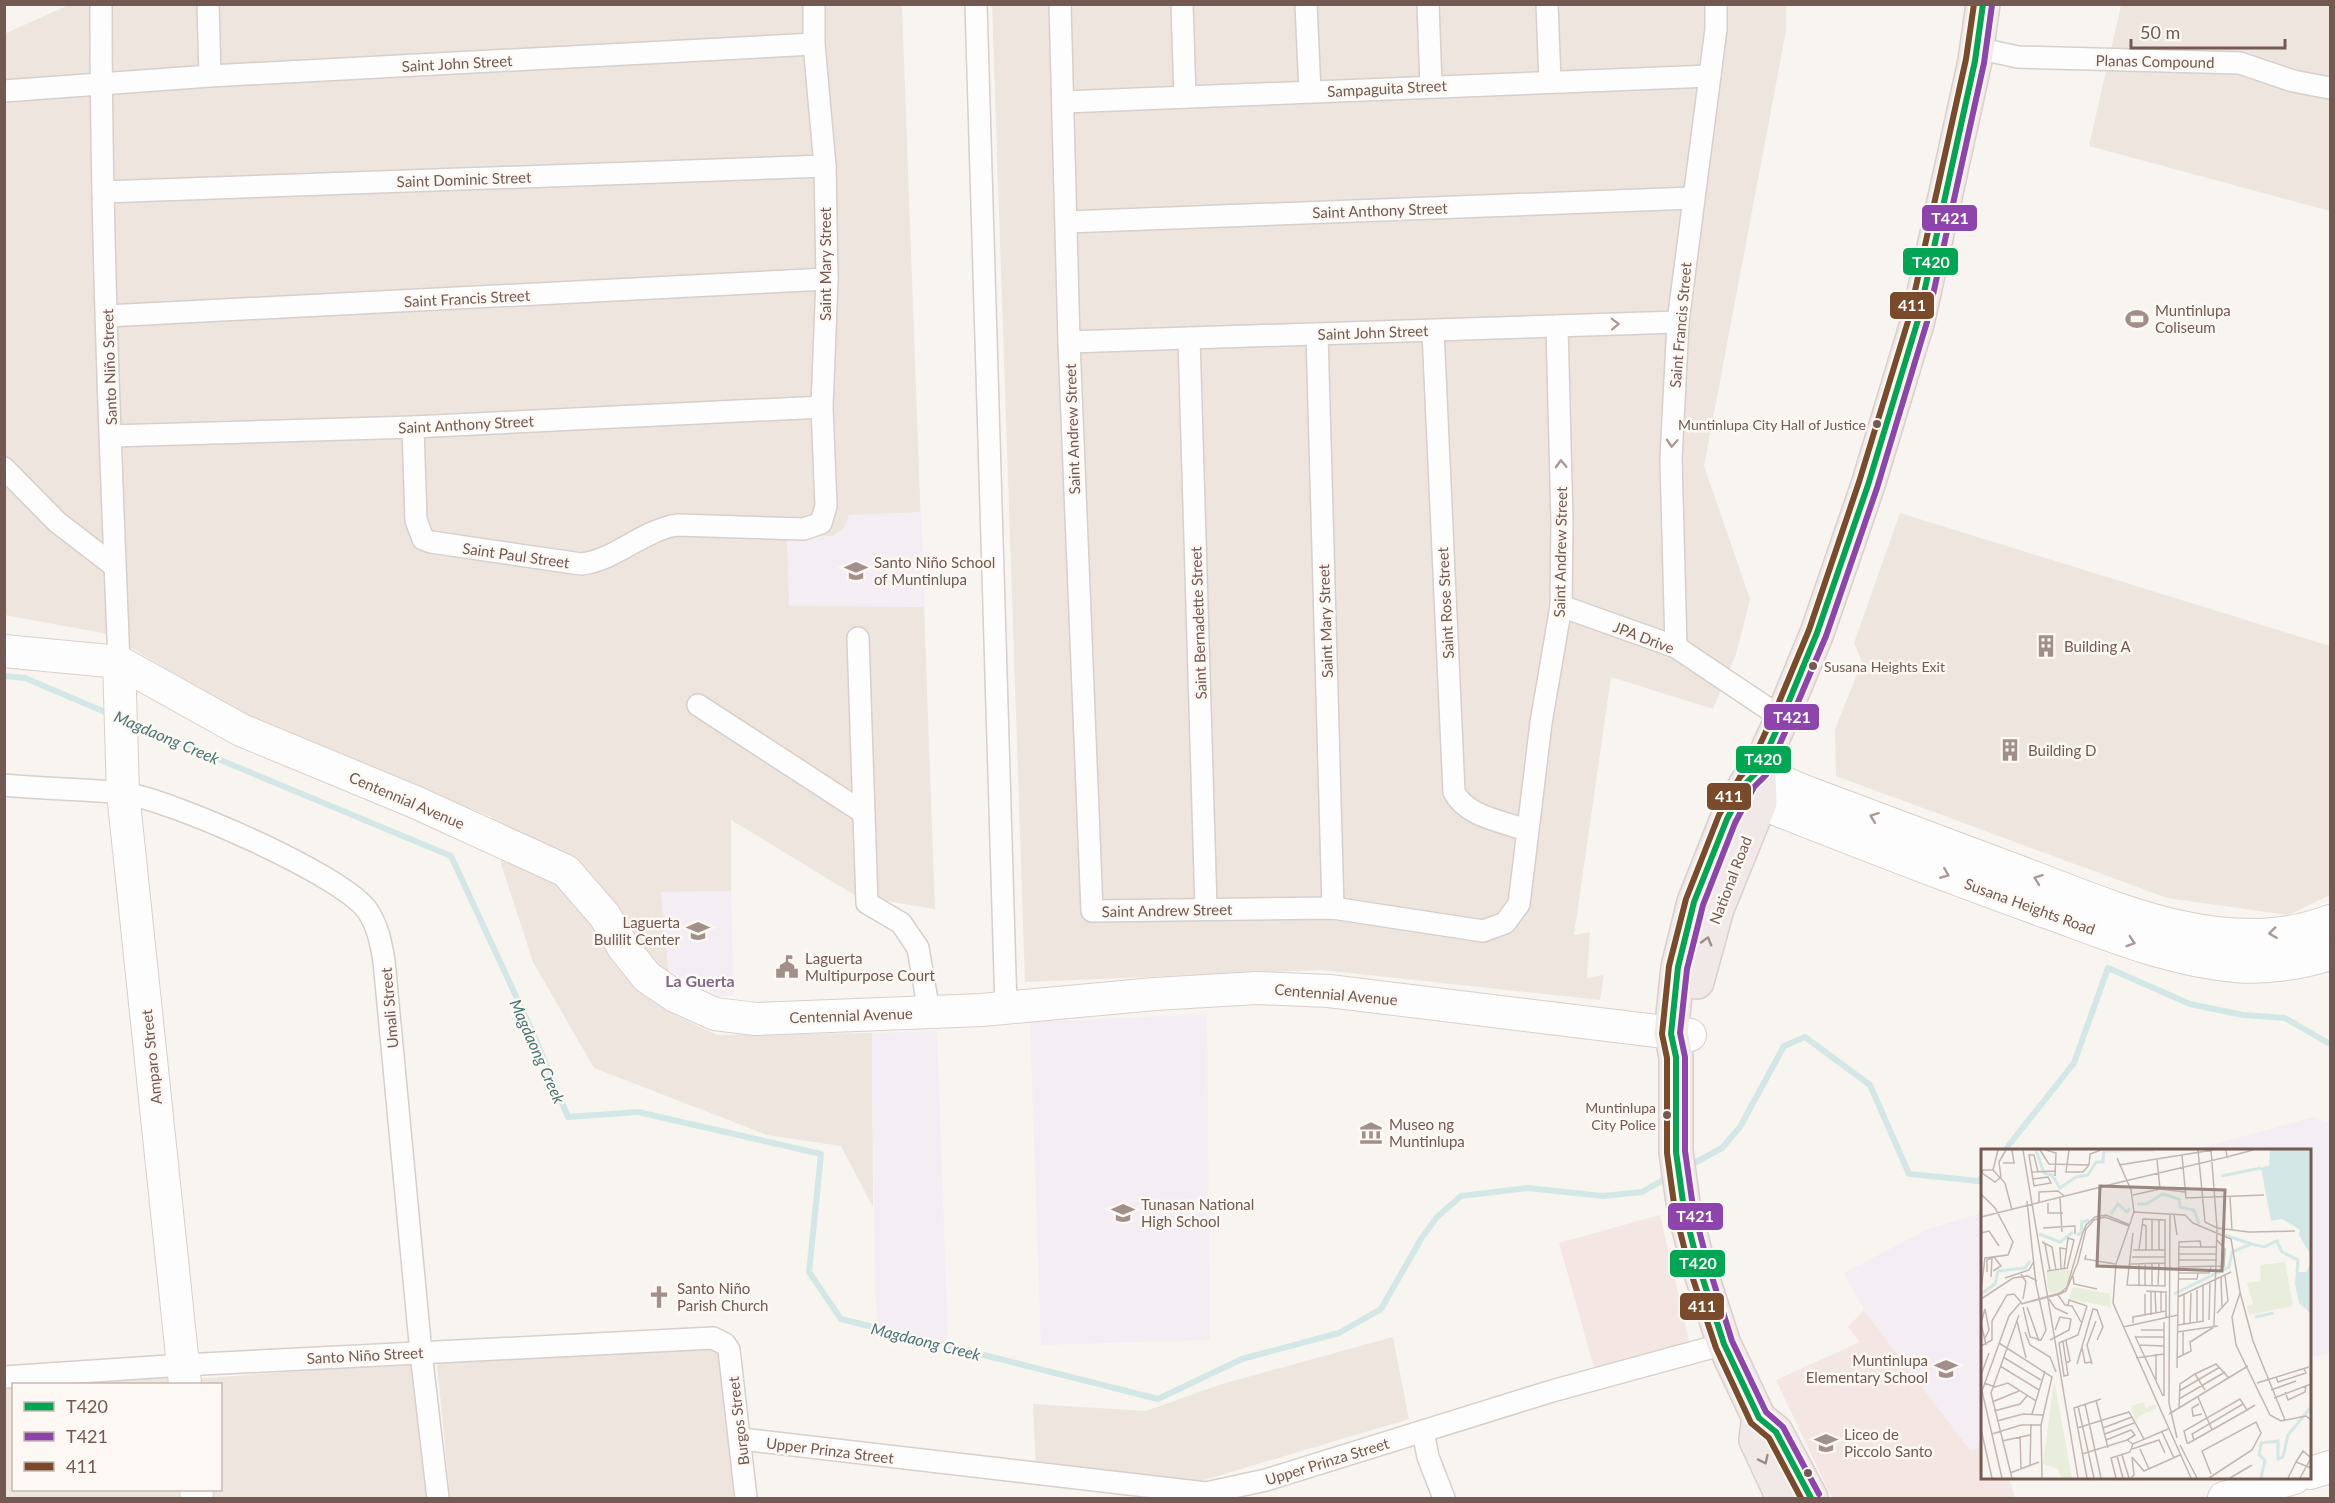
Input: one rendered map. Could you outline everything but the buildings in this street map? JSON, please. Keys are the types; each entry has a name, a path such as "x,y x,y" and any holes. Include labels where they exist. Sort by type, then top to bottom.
{"highway":[{"name":"National Road","path":"1811,1498 1776,1432 1759,1418 1724,1344 1684,1209 1678,1165 1679,1042 1752,790 1837,578 1903,374 1938,231 1983,4"},
{"name":"National Road","path":"1759,1418 1755,1440 1784,1498"}],"street":[{"name":"Santo Niño Street","path":"101,4 103,192 113,565 121,729"},
{"path":"208,4 210,76"},
{"name":"Saint Mary Street","path":"813,4 814,44 825,166 827,279 822,407 826,506 821,523"},
{"path":"976,4 1006,1008"},
{"name":"Saint Andrew Street","path":"1060,4 1069,342 1092,911 1333,908 1483,931 1505,923 1518,904 1526,830 1561,606 1562,522 1557,326"},
{"path":"1182,4 1185,97"},
{"path":"1306,4 1310,92"},
{"path":"1428,4 1431,86"},
{"path":"1547,4 1550,82"},
{"name":"Saint Francis Street","path":"1676,647 1671,459 1678,322 1692,198 1716,29 1716,4"},
{"name":"Saint John Street","path":"4,91 210,76 814,44"},
{"name":"Planas Compound","path":"1976,48 2018,57 2240,63 2293,81 2331,88"},
{"name":"Sampaguita Street","path":"1064,102 1710,76"},
{"name":"Saint Dominic Street","path":"103,192 825,166"},
{"name":"Saint Anthony Street","path":"1067,222 1692,198"},
{"name":"Saint Francis Street","path":"107,316 827,279"},
{"name":"Saint John Street","path":"1069,342 1678,322"},
{"name":"Saint Rose Street","path":"1433,330 1454,792 1458,799 1472,811 1526,830"},
{"name":"Saint Mary Street","path":"1317,334 1333,908"},
{"name":"Saint Bernadette Street","path":"1189,338 1206,908"},
{"name":"Saint Anthony Street","path":"111,436 413,427 822,407"},
{"name":"Saint Paul Street","path":"413,427 416,520 423,539 431,542 581,564 594,563 660,528 676,525 804,529 821,523"},
{"path":"4,468 57,522 113,565"},
{"name":"JPA Drive","path":"1561,606 1676,647 1782,718"},
{"path":"858,638 867,903 901,923 918,948 929,1012"},
{"path":"4,651 119,671"},
{"name":"Centennial Avenue","path":"119,671 241,730 415,802 566,871 605,916 623,947 647,977 675,996 707,1011 756,1019 929,1012 1257,988 1329,991 1679,1042"},
{"path":"698,705 864,813"},
{"name":"Amparo Street","path":"121,729 123,793 184,1375"},
{"name":"Umali Street","path":"4,785 123,793 177,807 242,835 349,894 370,917 379,934 384,961 421,1353 438,1498"},
{"name":"Susana Heights Road","path":"1752,790 1801,790 2145,918 2243,935 2271,934 2331,921"},
{"name":"Susana Heights Road","path":"1752,790 1986,890 2155,949 2208,963 2239,967 2299,961 2331,954"},
{"name":"Santo Niño Street","path":"4,1377 184,1375 421,1353 712,1338 725,1344"},
{"name":"Burgos Street","path":"725,1344 730,1358 746,1498"},
{"name":"Upper Prinza Street","path":"741,1439 1207,1496 1266,1480 1552,1391 1724,1344"},
{"path":"1423,1431 1428,1457 1444,1498"},
{"path":"2311,1473 2331,1467"},
{"path":"2224,1498 2260,1493 2292,1479"}],"shaded area":[{"path":"71,4 902,5 935,909 856,896 731,820 731,891 661,892 673,1014 717,1035 872,1033 873,1207 841,1146 767,1135 594,1068 533,962 502,867 492,817 258,724 108,634 5,615 4,34"},
{"path":"992,5 1786,5 1786,31 1704,466 1750,599 1736,654 1713,709 1611,677 1574,935 1590,932 1587,978 1604,975 1600,1000 1322,970 1025,982"},
{"path":"2121,5 2330,5 2330,211 2089,146"},
{"name":"Santo Niño School of Muntinlupa","path":"921,512 925,607 789,606 787,537 832,536 844,528 849,515"},
{"path":"1900,513 2330,646 2330,895 2288,915 2167,898 1836,776 1835,729 1862,662 1854,643"},
{"name":"Laguerta Bulilit Center","path":"731,891 734,995 719,996 668,970 661,892"},
{"name":"Tunasan National High School","path":"1207,1014 1210,1340 1041,1345 1030,1022"},
{"path":"937,1031 948,1343 878,1331 875,1287 872,1033"},
{"path":"2313,1117 2330,1123 2330,1353 2311,1358 2311,1149 2197,1149"},
{"name":"Muntinlupa Elementary School","path":"1981,1213 1981,1447 1970,1450 1864,1310 1844,1273 1928,1229"},
{"path":"1660,1215 1690,1345 1595,1371 1559,1243"},
{"path":"1864,1310 1970,1450 1981,1447 1981,1479 2009,1479 2015,1498 1832,1498 1776,1380 1860,1342 1848,1327"},
{"path":"1393,1337 1409,1419 1201,1481 1036,1471 1033,1404 1146,1411 1222,1384"},
{"path":"719,1346 737,1498 450,1498 437,1363"},
{"path":"418,1362 431,1498 208,1498 207,1491 222,1491 222,1383 195,1383 194,1379"},
{"path":"169,1373 171,1383 20,1383"},
{"path":"5,1384 12,1384 12,1491 183,1491 184,1498 5,1498"}],"waterway":[{"name":"Magdaong Creek","path":"4,676 25,678 112,715"},
{"name":"Magdaong Creek","path":"129,722 451,856 533,1033 568,1117 638,1112 821,1154 809,1272 841,1319 1158,1399 1242,1359 1339,1333 1381,1309 1421,1239 1437,1217 1461,1196 1528,1188 1603,1196 1642,1192 1670,1176"},
{"name":"Magdaong Creek","path":"2006,1149 2074,1063 2108,968 2190,1004 2243,1015 2285,1018 2330,1044"},
{"name":"Magdaong Creek","path":"1689,1166 1722,1148 1740,1127 1784,1046 1805,1037 1870,1085 1909,1174 1979,1181 1981,1178"}],"transit line":[{"name":"411","path":"1801,1498 1769,1438 1751,1423 1716,1348 1689,1267 1675,1211 1667,1153 1667,1058 1662,1034 1669,966 1686,899 1719,815 1740,777 1750,766 1809,630 1859,482 1909,318 1966,59 1974,4"},
{"name":"T420","path":"1811,1498 1776,1432 1759,1418 1724,1344 1698,1264 1684,1209 1676,1152 1676,1057 1671,1034 1678,967 1694,902 1727,819 1747,782 1758,771 1782,718 1817,633 1868,485 1918,320 1975,61 1983,4"},
{"name":"T421","path":"1819,1494 1783,1427 1766,1412 1732,1341 1693,1207 1685,1151 1685,1057 1680,1033 1687,969 1703,905 1735,823 1754,787 1766,775 1790,721 1826,636 1877,488 1927,322 1984,63 1992,5"}],"place":[{"name":"Muntinlupa Coliseum","path":"2137,319"},
{"name":"Muntinlupa City Hall of Justice","path":"1877,424"},
{"name":"Santo Niño School of Muntinlupa","path":"856,571"},
{"name":"Building A","path":"2046,646"},
{"name":"Susana Heights Exit","path":"1813,666"},
{"name":"Building D","path":"2010,750"},
{"name":"Laguerta Bulilit Center","path":"698,931"},
{"name":"Laguerta Multipurpose Court","path":"787,967"},
{"name":"Muntinlupa City Police","path":"1667,1115"},
{"name":"Museo ng Muntinlupa","path":"1371,1133"},
{"name":"Tunasan National High School","path":"1123,1213"},
{"name":"Santo Niño Parish Church","path":"659,1297"},
{"name":"Muntinlupa Elementary School","path":"1946,1369"},
{"name":"Liceo de Piccolo Santo","path":"1826,1443"}],"district":[{"name":"La Guerta","path":"700,980"}]}
